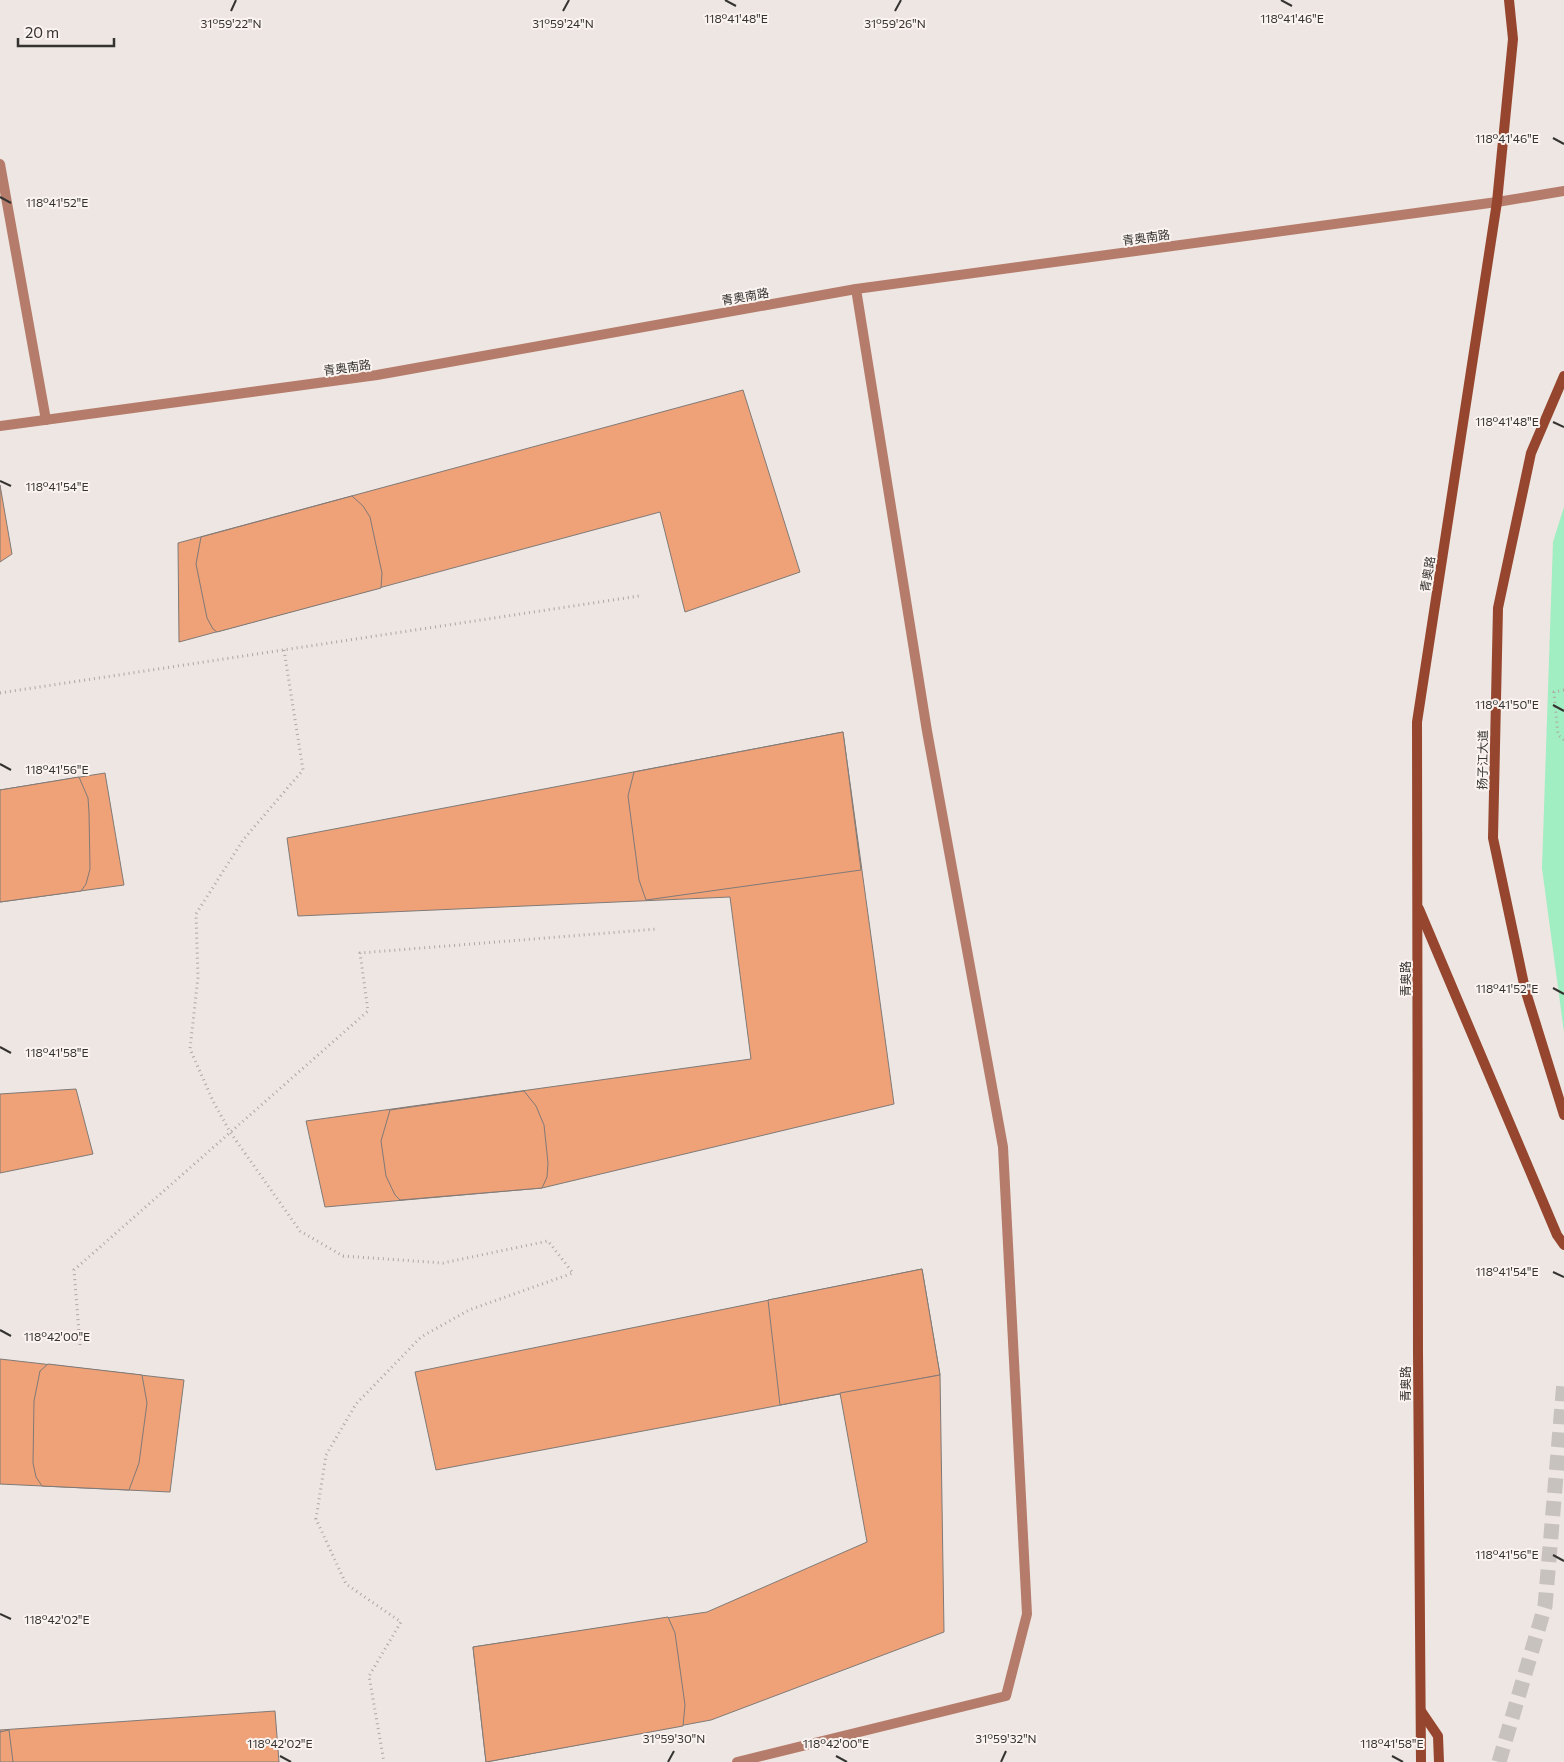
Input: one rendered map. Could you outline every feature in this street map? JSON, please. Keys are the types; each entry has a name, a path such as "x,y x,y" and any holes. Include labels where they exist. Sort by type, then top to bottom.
{"street":[{"name":"青奥路","path":"1421,1762 1417,722 1497,202 1513,39 1509,0"},
{"path":"0,164 46,420"},
{"name":"青奥南路","path":"0,426 377,375 856,289 1497,202 1564,191"},
{"path":"737,1762 1006,1696 1027,1614 1003,1148 927,731 856,289"},
{"name":"扬子江大道","path":"1564,376 1531,453 1498,608 1492,838 1525,989 1564,1115"},
{"path":"1417,903 1557,1235 1564,1245"},
{"path":"1421,1710 1438,1736 1439,1762"}],"path":[{"path":"0,693 639,596"},
{"path":"284,650 303,770 243,840 196,914 198,977 190,1049 213,1101 230,1132 300,1231 343,1256 443,1263 548,1241 573,1273 469,1310 421,1337 356,1404 326,1455 316,1518 320,1527 346,1584 401,1622 369,1676 384,1762"},
{"path":"1564,690 1554,692 1558,735 1564,740"},
{"path":"80,1345 74,1270 368,1011 360,953 657,929"}],"green space":[{"path":"1564,507 1564,1032 1542,868 1553,542"}],"building":[{"path":"743,390 800,572 685,612 660,512 179,642 178,543"},
{"path":"0,485 12,554 0,562"},
{"path":"352,496 363,506 370,517 382,573 381,588 217,632 213,629 207,618 196,564 201,537"},
{"path":"843,732 894,1104 542,1188 325,1207 306,1121 751,1059 730,897 298,916 287,838"},
{"path":"843,732 861,870 646,900 639,880 628,796 634,772"},
{"path":"105,773 124,885 0,902 0,790"},
{"path":"79,777 88,798 89,812 90,869 86,884 81,891 0,902 0,790"},
{"path":"76,1089 93,1154 0,1173 0,1094"},
{"path":"524,1091 536,1106 544,1125 548,1163 547,1177 542,1188 400,1200 395,1195 386,1176 381,1141 390,1110"},
{"path":"922,1269 940,1375 436,1470 415,1372"},
{"path":"922,1269 940,1375 780,1405 768,1300"},
{"path":"0,1359 184,1380 170,1492 0,1484"},
{"path":"48,1364 142,1375 147,1403 139,1463 129,1490 42,1486 36,1477 33,1463 34,1401 40,1371"},
{"path":"940,1375 944,1632 711,1720 486,1762 473,1647 707,1612 867,1542 840,1393"},
{"path":"668,1617 675,1633 685,1705 683,1726 486,1762 473,1647"},
{"path":"275,1711 279,1762 0,1762 0,1730"},
{"path":"9,1730 13,1762 0,1762 0,1732"}],"tunnel":[{"path":"1499,1762 1545,1606 1564,1382"}]}
